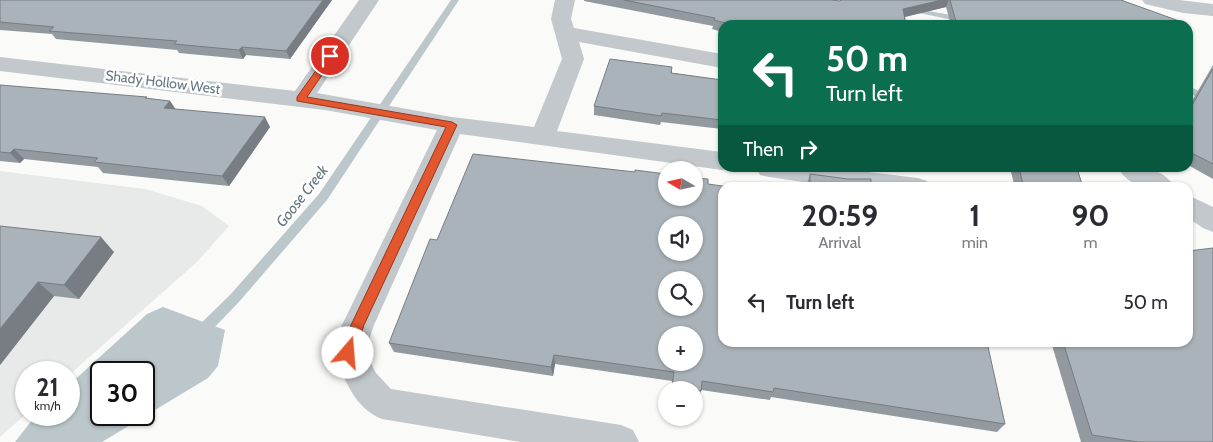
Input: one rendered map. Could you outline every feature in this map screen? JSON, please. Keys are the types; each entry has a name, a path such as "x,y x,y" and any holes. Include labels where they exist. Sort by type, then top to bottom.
{"street":[{"path":"301,99 369,0"},
{"path":"542,138 573,59 560,19 565,0"},
{"path":"1152,0 1183,7 1213,10"},
{"path":"1183,7 1213,20"},
{"path":"564,33 718,60"},
{"name":"Shady Hollow West","path":"0,64 325,102 445,124 718,160"},
{"path":"445,124 358,325 348,353 364,384 382,403 621,442"},
{"path":"799,172 873,182"},
{"path":"1138,172 1153,182"},
{"path":"1193,207 1213,221"},
{"path":"1193,226 1213,228"}],"shaded area":[{"path":"0,171 145,189 202,206 229,226 197,262 80,365 80,361 15,361 15,424 0,437"},
{"path":"163,307 225,330 218,366 208,378 155,410 155,361 95,361 147,314"},
{"path":"90,366 90,426 128,426 102,442 15,442 27,426 80,426 80,375"}],"building":[{"path":"0,0 323,0 286,51 242,47 239,50 174,44 177,41 49,31 54,27 0,22"},
{"path":"624,0 942,0 903,9 905,20 718,21 714,20 715,18"},
{"path":"950,0 1121,0 1176,20 956,20"},
{"path":"610,59 672,67 671,73 718,79 718,120 662,113 661,116 594,106"},
{"path":"1213,69 1213,164 1193,154 1193,103"},
{"path":"0,85 147,97 145,98 170,101 164,108 265,117 222,176 94,162 98,158 14,149 10,153 0,152"},
{"path":"473,154 658,173 658,206 703,206 703,179 708,179 708,184 718,185 718,347 988,347 1005,424 774,388 773,392 703,381 673,381 674,372 667,371 703,371 703,326 658,326 658,370 554,355 551,367 389,343 430,239 437,240"},
{"path":"1020,172 1078,172 1081,182 1022,182"},
{"path":"810,174 848,179 871,179 871,182 810,182"},
{"path":"0,226 101,237 64,285 38,282 0,329"},
{"path":"1213,248 1213,442 1138,442 1092,435 1065,347 1193,347 1193,250"}],"waterway":[{"name":"Goose Creek","path":"199,334 234,299 323,197 455,0"},
{"path":"909,9 965,20"},
{"path":"1193,91 1213,101"}],"route":[{"path":"330,56 301,99 452,125 358,325 348,353"}]}
